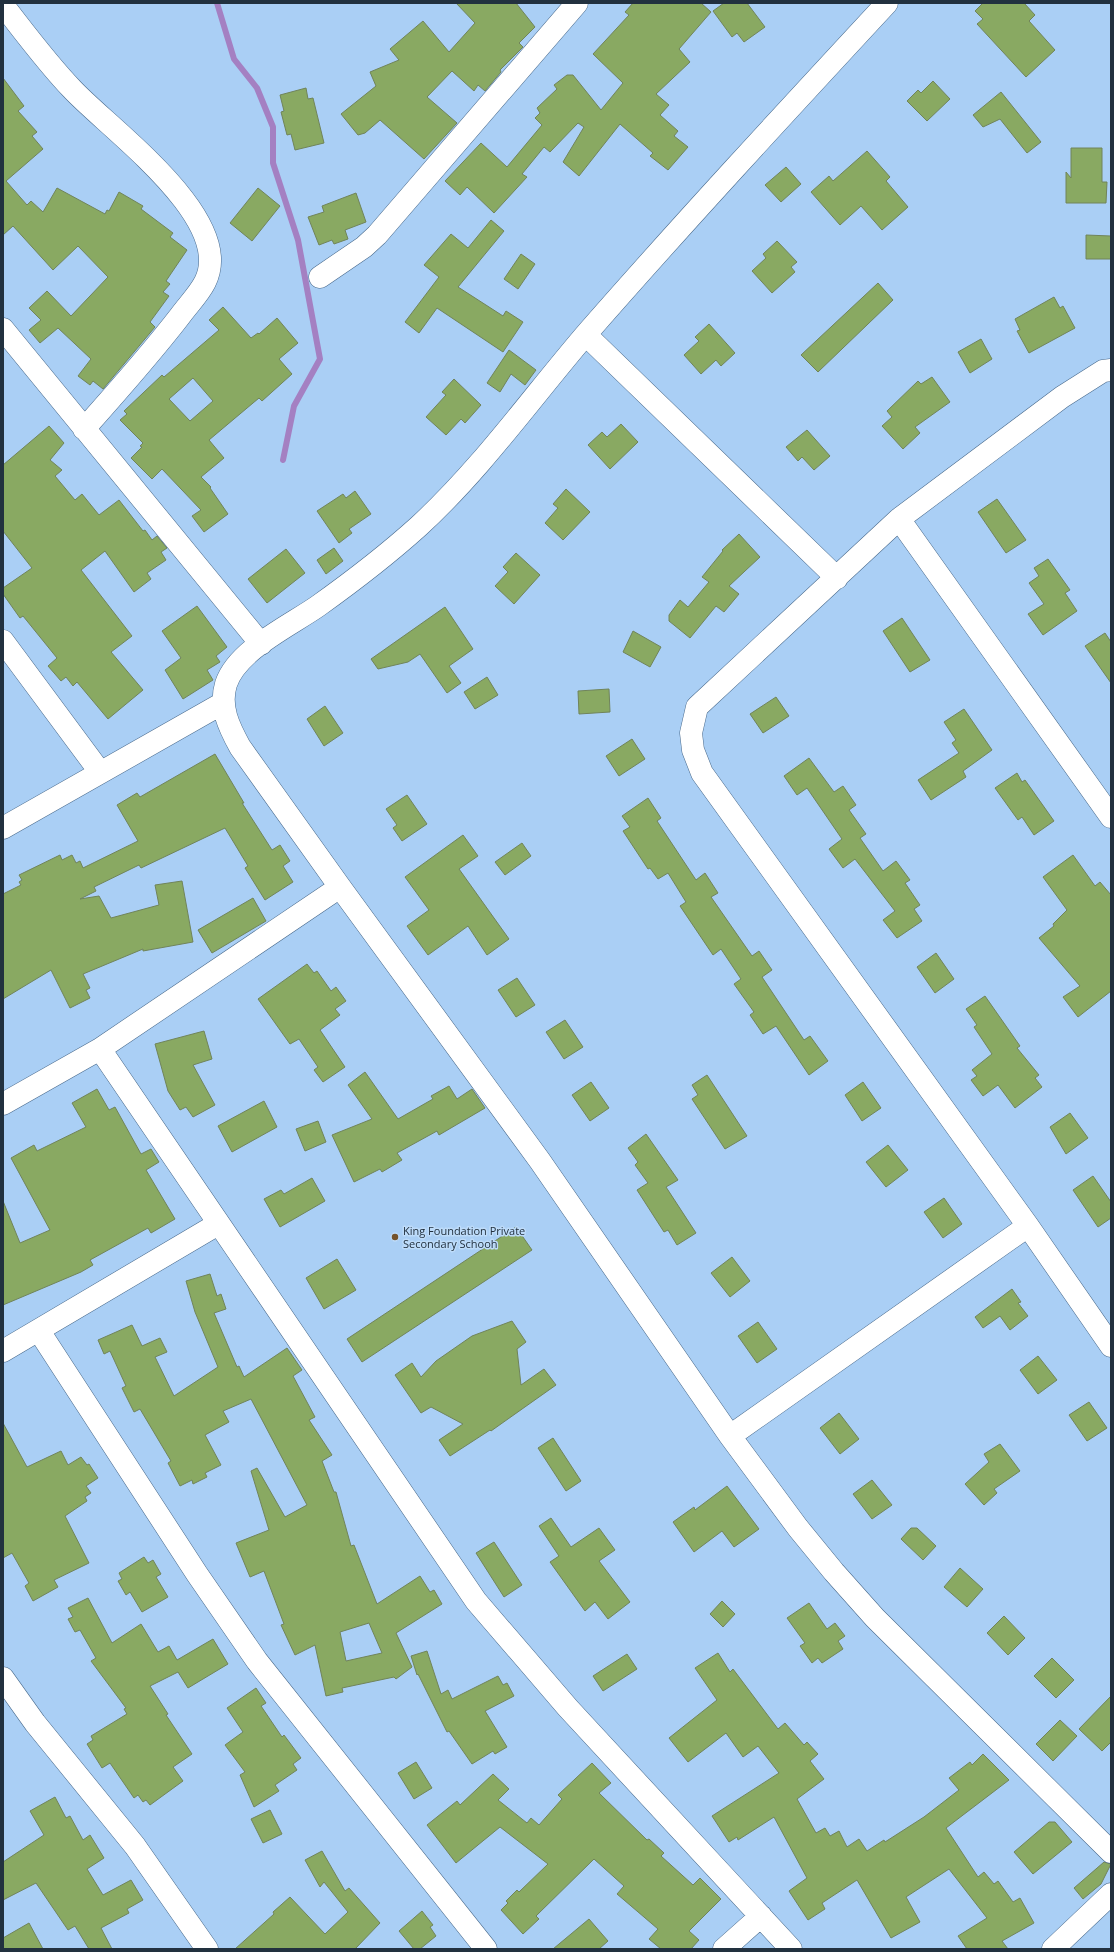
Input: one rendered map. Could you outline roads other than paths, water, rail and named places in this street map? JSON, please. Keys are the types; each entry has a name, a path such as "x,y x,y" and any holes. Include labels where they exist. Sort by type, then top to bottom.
{"street":[{"path":"320,277 358,252 377,235 577,3"},
{"path":"887,3 730,171 586,335 461,484 418,526 319,605 240,661 226,682 223,703 228,726 240,747 540,1161 730,1436 798,1528 870,1612 1111,1852"},
{"path":"3,5 72,90 161,174 182,197 194,214 210,250 210,266 205,282 153,351 84,429"},
{"path":"3,329 262,644"},
{"path":"586,335 837,578"},
{"path":"1111,370 1103,371 1062,397 899,519 698,708 691,733 693,750 702,773 1028,1226 1111,1346"},
{"path":"899,519 1111,817"},
{"path":"3,641 100,772"},
{"path":"3,828 223,703"},
{"path":"3,1104 100,1049 340,887"},
{"path":"100,1049 476,1601 568,1708 791,1949"},
{"path":"3,1351 218,1224"},
{"path":"730,1436 1028,1226"},
{"path":"39,1331 197,1574 257,1661 486,1949"},
{"path":"3,1678 35,1723 135,1846 207,1949"},
{"path":"1053,1949 1111,1894"},
{"path":"724,1949 761,1916"}],"waterway":[{"path":"217,3 234,59 257,88 273,127 273,163 298,240 320,359 294,406 283,460"}],"place":[{"name":"King Foundation Private Secondary Schooh","path":"395,1237"}]}
